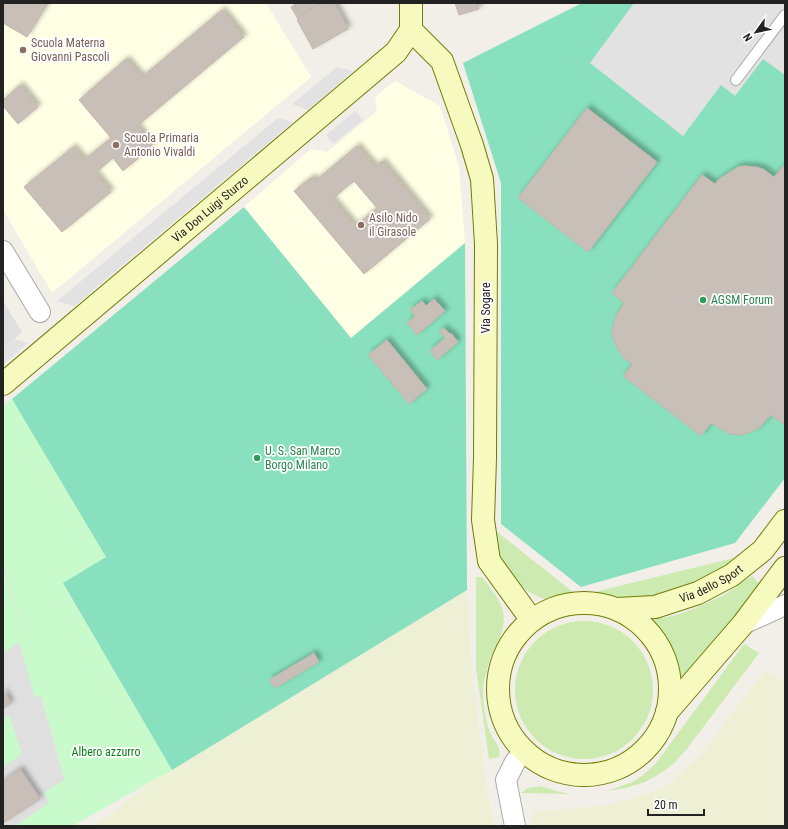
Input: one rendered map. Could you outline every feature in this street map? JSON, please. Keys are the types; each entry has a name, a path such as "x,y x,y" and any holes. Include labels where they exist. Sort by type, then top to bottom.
{"street":[{"path":"411,3 411,30"},
{"name":"Via Don Luigi Sturzo","path":"3,384 396,52 411,30"},
{"name":"Via Sogare","path":"411,30 442,61 482,179 486,244 484,520 489,561 531,619"},
{"path":"3,250 40,312"},
{"name":"Via dello Sport","path":"617,609 655,607 698,593 732,575 763,550 785,521"},
{"name":"Via dello Sport","path":"667,712 743,624 785,568"},
{"name":"Via dello Sport","path":"573,603 595,603 617,609 639,622 656,640 666,663 670,688 667,712 658,733 644,751 626,764 606,772 583,775 561,772 540,763 524,751 508,730 499,707 497,682 502,658 514,637 531,619 551,608 573,603"},
{"path":"743,624 785,605"},
{"path":"515,826 506,780 515,762 524,751"}],"lane":[{"path":"736,80 785,15"}],"shaded area":[{"name":"Scuola Primaria Antonio Vivaldi","path":"3,3 266,3 311,77 52,293 3,210"},
{"path":"634,3 785,3 785,75 763,59 735,96 721,85 683,136 590,63"},
{"path":"337,67 353,71 308,110 292,104"},
{"name":"Asilo Nido il Girasole","path":"395,81 440,106 459,167 465,243 351,338 244,207 311,149 327,152 377,111 375,97"},
{"path":"355,111 363,120 333,144 326,135"},
{"path":"278,118 293,122 74,306 57,301"},
{"path":"3,301 22,332 3,349"},
{"path":"14,339 28,343 3,365 3,349"},
{"path":"3,562 77,823 73,826 3,826"},
{"path":"467,590 471,660 485,777 494,826 94,826 154,781"},
{"path":"765,671 785,682 785,826 533,826 531,813 611,804 664,788 700,755"}],"green space":[{"path":"582,3 785,3 785,478 735,543 581,587 501,524 501,183 463,63"},
{"name":"U. S. San Marco Borgo Milano","path":"244,207 351,338 465,243 467,590 172,770 63,583 106,557 12,399"},
{"name":"Albero azzurro","path":"12,399 106,557 63,584 172,770 72,826 15,826 49,803 44,793 64,780 73,810 41,695 35,698 19,642 3,653 3,566 33,667 3,562 3,405"},
{"path":"496,531 578,596 738,557 718,571 687,585 645,597 615,601 590,597 556,601 546,600 520,586 500,561 496,549"},
{"path":"752,576 759,583 683,685 679,666 667,642 649,620 673,616 696,608 724,595"},
{"path":"476,577 482,577 502,606 504,614 502,632 499,642 490,659 483,688 487,724 499,749 499,757 489,759 476,668"},
{"path":"591,621 611,626 623,632 638,646 648,663 652,676 652,704 648,717 642,729 628,744 611,754 598,758 577,759 557,754 545,748 530,734 520,717 516,704 515,683 520,663 526,651 540,636 557,626 570,622"},
{"path":"744,644 759,653 686,750 673,764 645,782 626,788 607,791 632,782 642,776 656,763"},
{"path":"9,715 22,754 3,767 3,719"},
{"path":"540,786 572,794 521,793 528,788"}],"building":[{"path":"3,3 48,3 27,37 3,23"},
{"path":"294,3 321,3 301,15"},
{"path":"321,3 334,3 348,29 313,49 291,7 295,5 301,15"},
{"path":"455,3 477,3 479,9 459,15"},
{"path":"222,10 244,37 137,126 153,146 123,171 113,158 95,173 111,192 62,232 24,187 73,147 84,160 111,138 79,100 126,59 142,77"},
{"path":"20,85 38,107 18,124 3,106 3,100"},
{"path":"587,108 657,162 588,252 518,198"},
{"path":"357,146 375,167 382,161 430,219 364,274 294,191 312,177 315,181","holes":["354,181 377,208 355,226 332,199"]},
{"name":"AGSM Forum","path":"784,165 785,422 783,424 771,415 760,427 751,432 740,435 730,434 711,423 701,436 623,376 632,365 622,356 614,342 612,335 615,319 624,303 612,293 702,175 715,184 719,179 738,167 744,166 763,169 774,177"},
{"path":"434,299 445,311 417,335 407,323 415,316 410,310 422,301 426,306"},
{"path":"444,328 450,334 451,333 458,342 437,360 430,351 445,338 439,332"},
{"path":"387,340 427,389 409,404 368,355"},
{"path":"314,653 319,662 275,688 269,680"},
{"path":"3,691 11,703 3,709"},
{"path":"20,769 40,799 3,823 3,781"}],"place":[{"name":"Scuola Materna Giovanni Pascoli","path":"23,50"},
{"name":"Scuola Primaria Antonio Vivaldi","path":"116,145"},
{"name":"Asilo Nido il Girasole","path":"361,225"},
{"name":"AGSM Forum","path":"703,300"},
{"name":"U. S. San Marco Borgo Milano","path":"257,458"}]}
